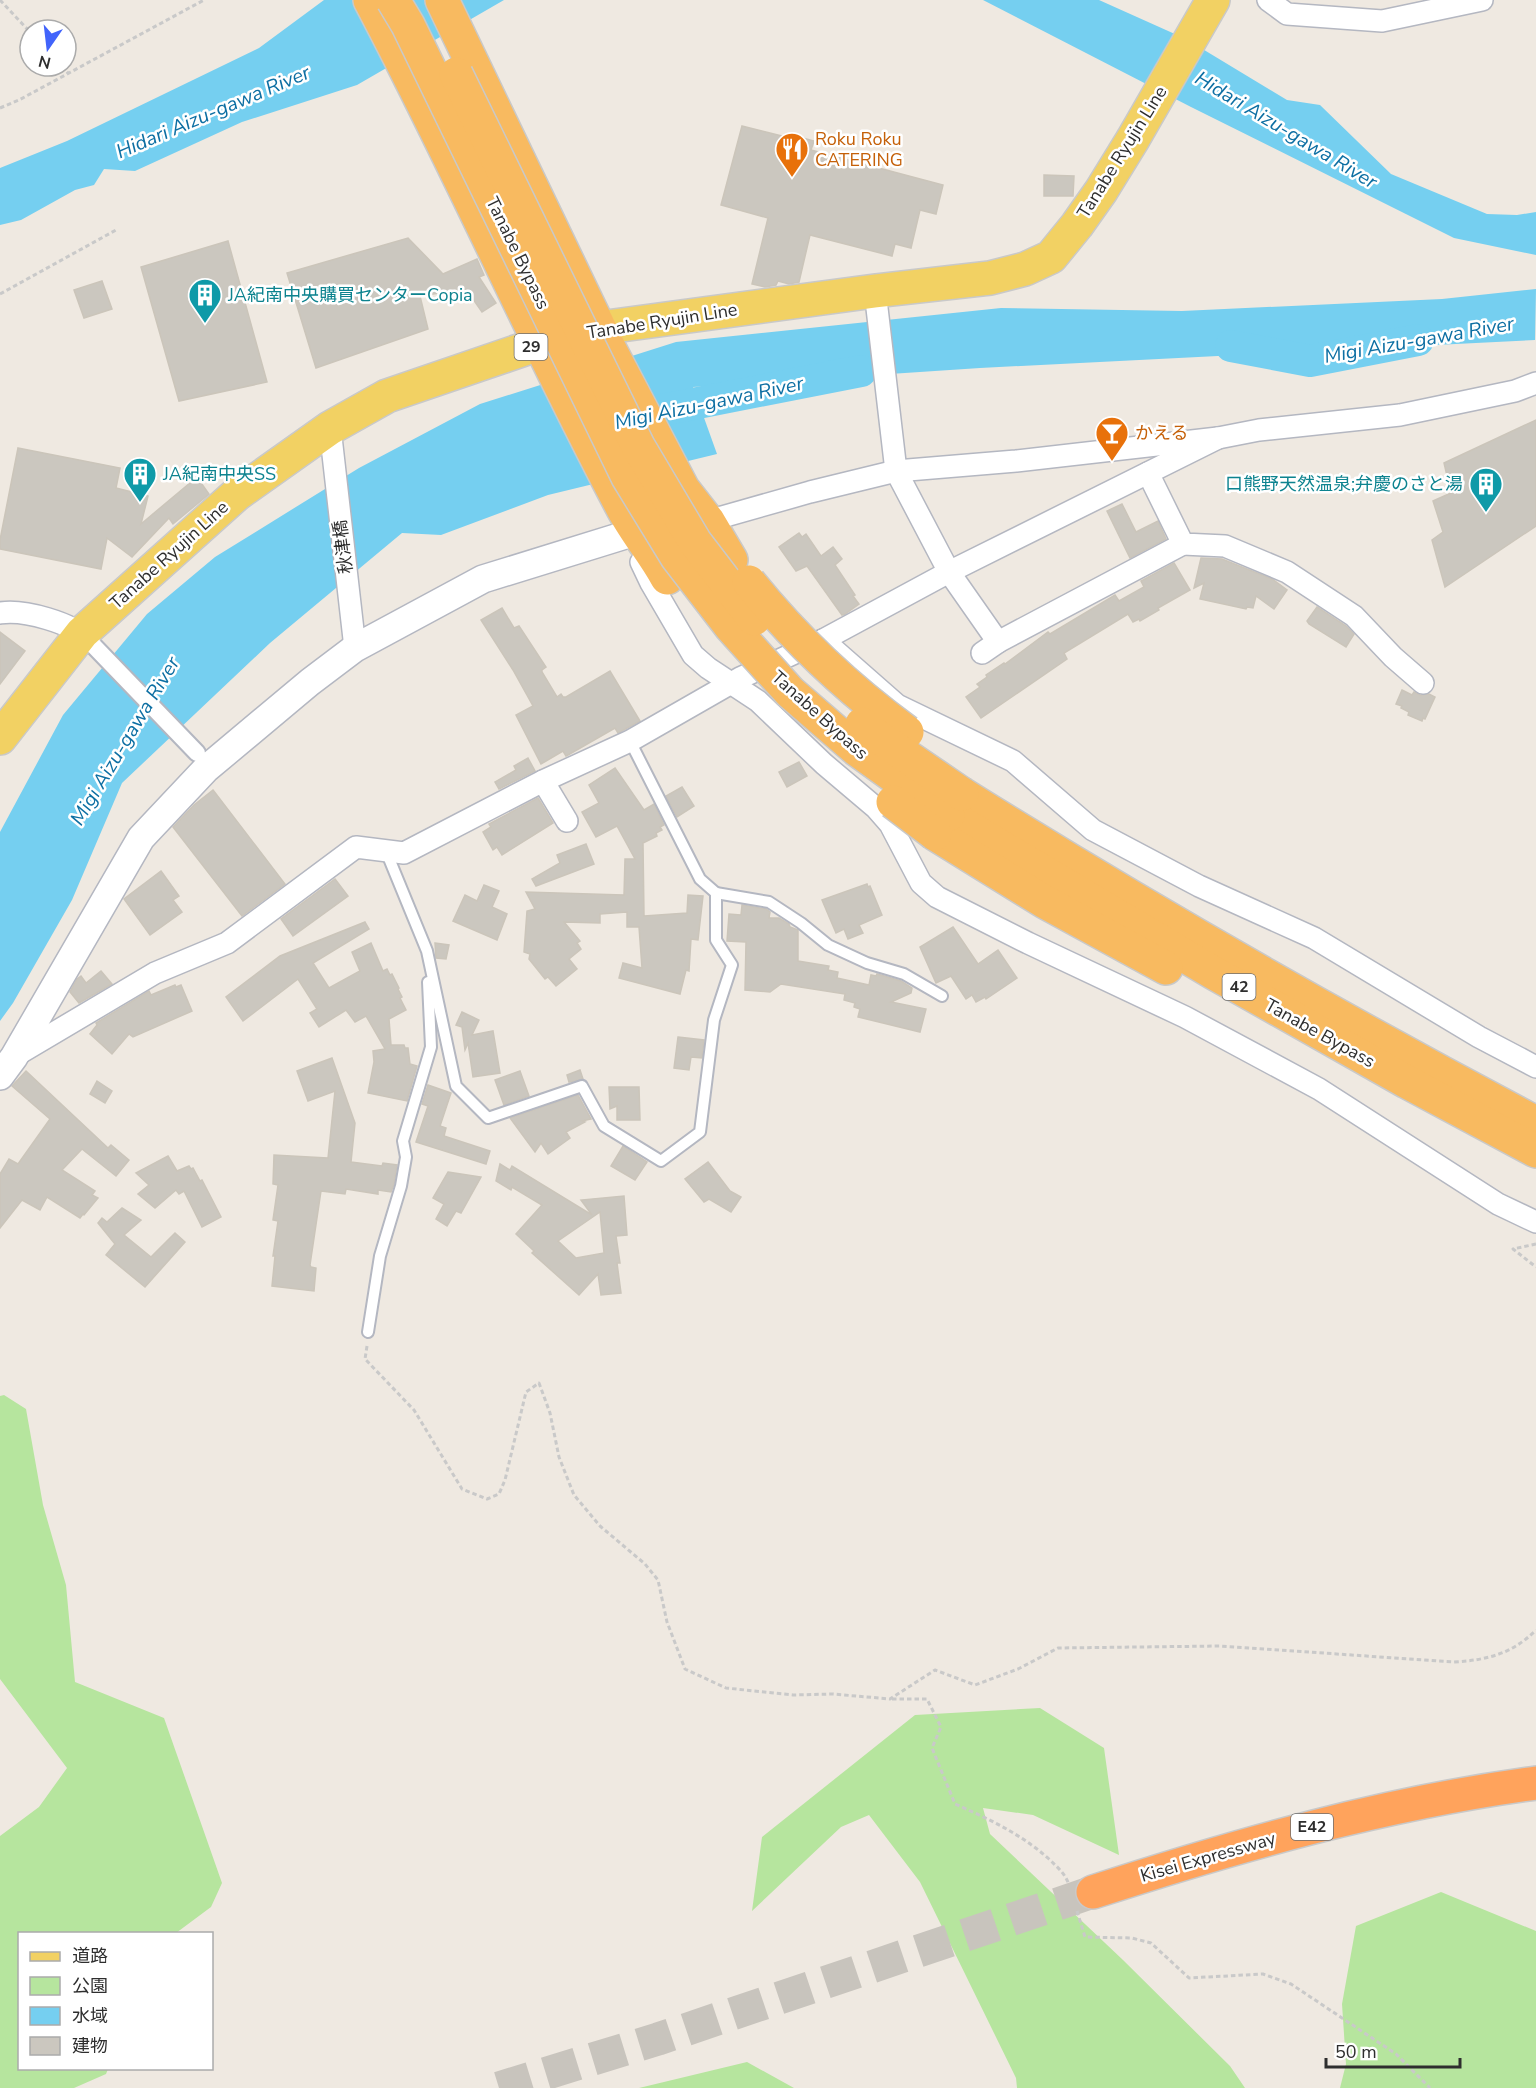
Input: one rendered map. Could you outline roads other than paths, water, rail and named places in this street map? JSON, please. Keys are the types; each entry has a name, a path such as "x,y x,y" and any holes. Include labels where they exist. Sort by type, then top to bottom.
{"highway":[{"path":"370,0 406,67 544,355 628,519 658,561 667,578 700,621 763,691 844,762 954,805"},
{"name":"Tanabe Bypass","path":"393,0 408,26 628,477 677,557 731,627 790,692 856,749 954,805 1083,869 1536,1123"},
{"name":"Tanabe Bypass","path":"418,0 491,142 638,446 696,542 747,611 805,676 954,805"},
{"path":"442,0 603,336 683,489 708,521 731,560 777,616 830,669 896,723 954,805 1045,902 1125,947 1236,1003 1407,1082 1536,1151"},
{"name":"Kisei Expressway","path":"1093,1892 1158,1871 1351,1817 1482,1790 1536,1783"}],"main road":[{"name":"Tanabe Ryujin Line","path":"0,738 86,638 237,494 330,428 387,396 544,355 603,336 876,299 990,278 1025,269 1051,257 1077,225 1133,139 1210,6"}],"street":[{"path":"1268,0 1287,14 1382,21 1482,0"},
{"path":"876,299 896,464 949,572 990,647 1183,544 1225,546 1287,572 1354,616 1393,657 1423,683"},
{"path":"7,1066 141,838 201,761 310,682 354,638 483,579 628,519 708,521 810,492 896,464 1016,461 1218,438 1259,430 1400,415 1515,391 1536,383"},
{"name":"秋津橋","path":"330,428 354,638"},
{"path":"7,1066 155,973 227,943 356,847 404,853 543,781 630,741 731,683 823,640 949,572 1218,438"},
{"path":"1148,473 1183,544"},
{"path":"628,519 641,563 693,655 708,668 758,701 824,764 876,808 890,824 921,883 937,897 1185,1017 1319,1089 1498,1204 1536,1222"},
{"path":"0,613 45,617 86,638 201,761"},
{"path":"823,640 897,705 1013,761 1093,830 1199,886 1314,938 1479,1037 1536,1067"},
{"path":"543,781 567,821"}],"lane":[{"path":"630,741 700,879 716,893 770,902 828,945 867,963 904,974 942,996"},
{"path":"386,851 427,951 456,1086 488,1118 582,1086 604,1126 661,1161 700,1132 714,1020 732,965 716,940 716,893"},
{"path":"368,1332 380,1256 401,1186 406,1157 403,1141 431,1047 427,951"}],"water":[{"name":"Hidari Aizu-gawa River","path":"324,0 504,0 357,85 242,122 135,171 104,169 94,185 75,190 21,220 0,225 0,168 67,141 259,48"},
{"name":"Hidari Aizu-gawa River","path":"983,0 1099,0 1186,39 1287,100 1320,105 1391,174 1487,214 1517,215 1536,212 1536,255 1454,238"},
{"path":"1536,289 1535,340 980,368 693,387 717,454 548,495 441,535 402,533 270,643 122,783 72,900 13,1003 0,1021 0,832 63,715 147,614 215,557 359,468 480,404 676,342 1001,308 1182,311 1442,299"}],"waterway":[{"name":"Migi Aizu-gawa River","path":"1231,346 1310,361 1418,340"},
{"name":"Migi Aizu-gawa River","path":"657,411 861,371"}],"tunnel":[{"path":"499,2088 658,2039 1093,1892"}],"place":[{"name":"Roku Roku CATERING","path":"792,178"},
{"name":"JA紀南中央購買センターCopia","path":"205,324"},
{"name":"かえる","path":"1112,462"},
{"name":"JA紀南中央SS","path":"140,503"},
{"name":"口熊野天然温泉;弁慶のさと湯","path":"1486,513"}]}
